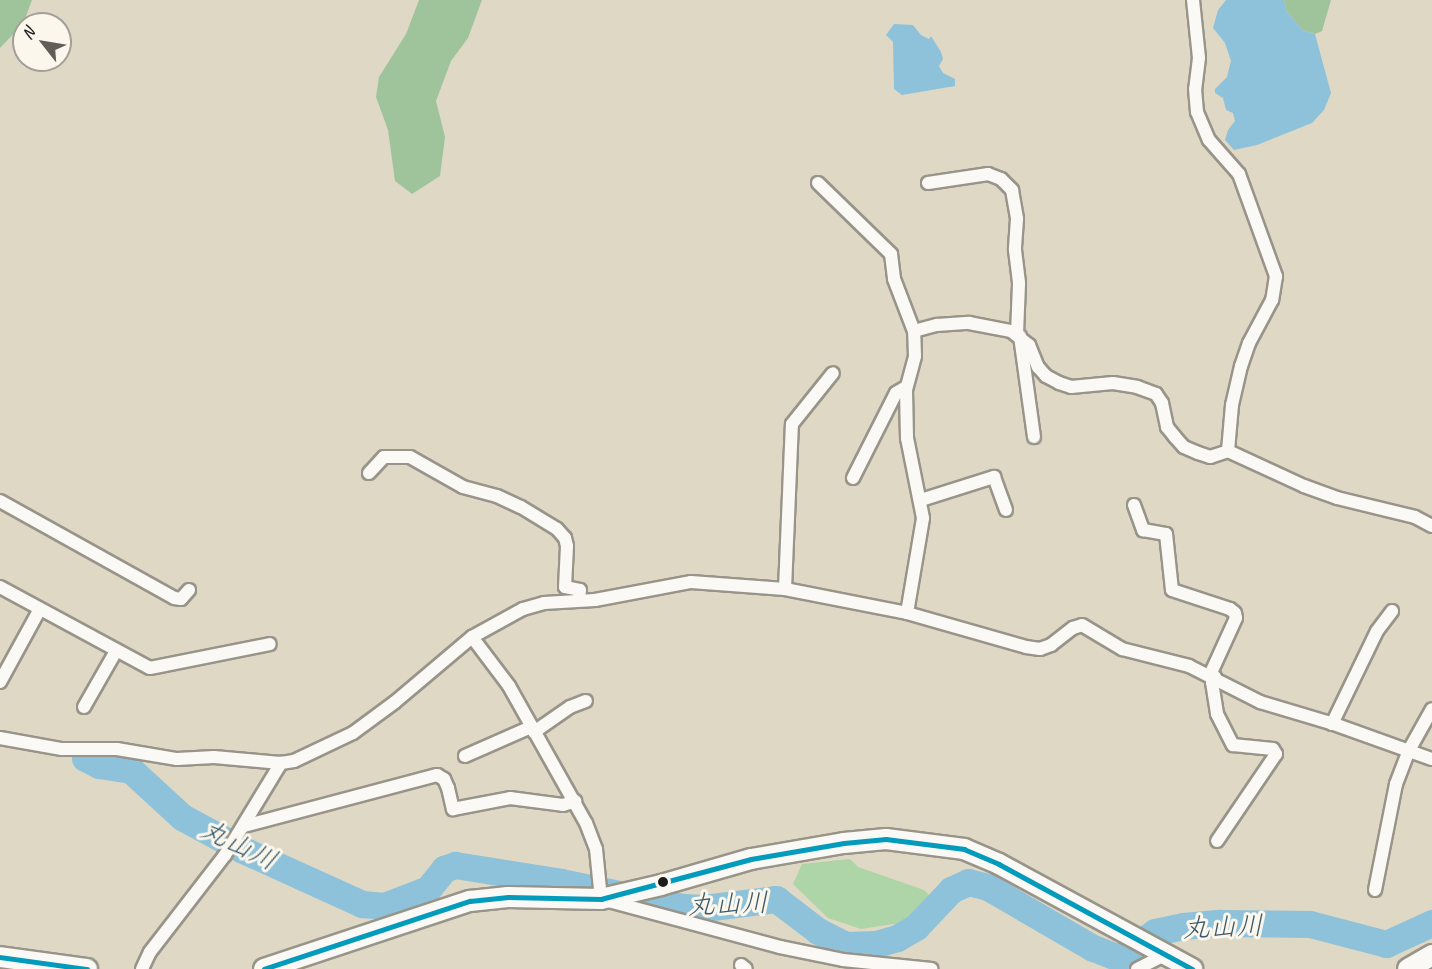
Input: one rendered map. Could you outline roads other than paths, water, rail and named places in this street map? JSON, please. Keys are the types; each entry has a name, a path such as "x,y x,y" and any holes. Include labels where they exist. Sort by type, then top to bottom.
{"main road":[{"path":"264,969 470,901 508,897 602,899 751,859 844,843 886,839 964,849 999,864 1192,969"},
{"path":"1408,969 1432,955"},
{"path":"0,957 87,969"}],"street":[{"path":"1193,0 1199,58 1195,89 1197,112 1209,140 1239,174 1276,276 1272,300 1249,343 1241,366 1232,405 1228,451"},
{"path":"928,183 988,174 1001,179 1012,190 1017,219 1014,250 1019,284 1019,335 1034,438"},
{"path":"818,183 891,254 894,279 914,331 915,356 906,387 904,411 923,518 907,613"},
{"path":"914,331 954,323 986,326 1019,335 1029,345 1038,367 1052,380 1071,387 1113,383 1147,389 1156,394 1162,403 1167,427 1184,447 1210,457 1228,451 1304,486 1337,498 1415,518 1432,526"},
{"path":"785,589 792,424 833,372"},
{"path":"853,478 896,393 906,387"},
{"path":"369,474 384,457 395,454 410,457 463,487 497,496 521,507 557,529 565,538 567,546 565,587 580,590 579,600"},
{"path":"921,500 994,477 1006,510"},
{"path":"0,501 174,597 180,599 189,590"},
{"path":"1134,505 1143,530 1166,534 1173,590 1230,609 1235,613 1236,618 1212,676 1217,714 1233,745 1273,749 1276,754 1217,842"},
{"path":"1,736 62,749 117,749 177,759 214,757 281,763 309,756 353,733 395,702 472,637 523,609 544,603 579,600 691,582 785,589 907,613 1040,649 1051,645 1073,628 1082,625 1122,649 1189,666 1260,702 1432,759"},
{"path":"0,587 150,668 270,644"},
{"path":"0,682 40,609"},
{"path":"1332,724 1377,631 1392,612"},
{"path":"472,637 509,686 575,801 596,849 602,899 780,947 863,966 932,969"},
{"path":"84,707 116,651"},
{"path":"465,756 533,730 570,707 586,701"},
{"path":"1375,890 1391,803 1408,752 1432,709"},
{"path":"142,969 150,952 206,881 244,826 281,763"},
{"path":"244,826 437,775 444,779 453,809 510,798 563,805 575,801"},
{"path":"1137,969 1163,955"}],"water":[{"path":"1226,0 1284,0 1286,10 1302,30 1315,34 1331,93 1324,110 1312,123 1257,145 1234,150 1225,140 1228,130 1235,121 1233,113 1226,110 1223,98 1215,93 1215,89 1227,77 1231,61 1225,43 1213,28 1218,10"},
{"path":"894,24 913,25 921,35 929,39 931,36 943,59 939,66 943,73 955,79 955,86 902,95 894,89 893,42 886,35"}],"waterway":[{"name":"丸山川","path":"85,758 99,765 131,770 182,817 243,850 362,904 384,906 428,889 444,869 455,865 561,882 683,907 704,908 776,899 818,931 846,945 876,944 897,938 916,927 951,890 968,882 988,887 1093,948 1119,958 1155,932 1183,926 1220,923 1310,924 1386,944 1432,923"}]}
